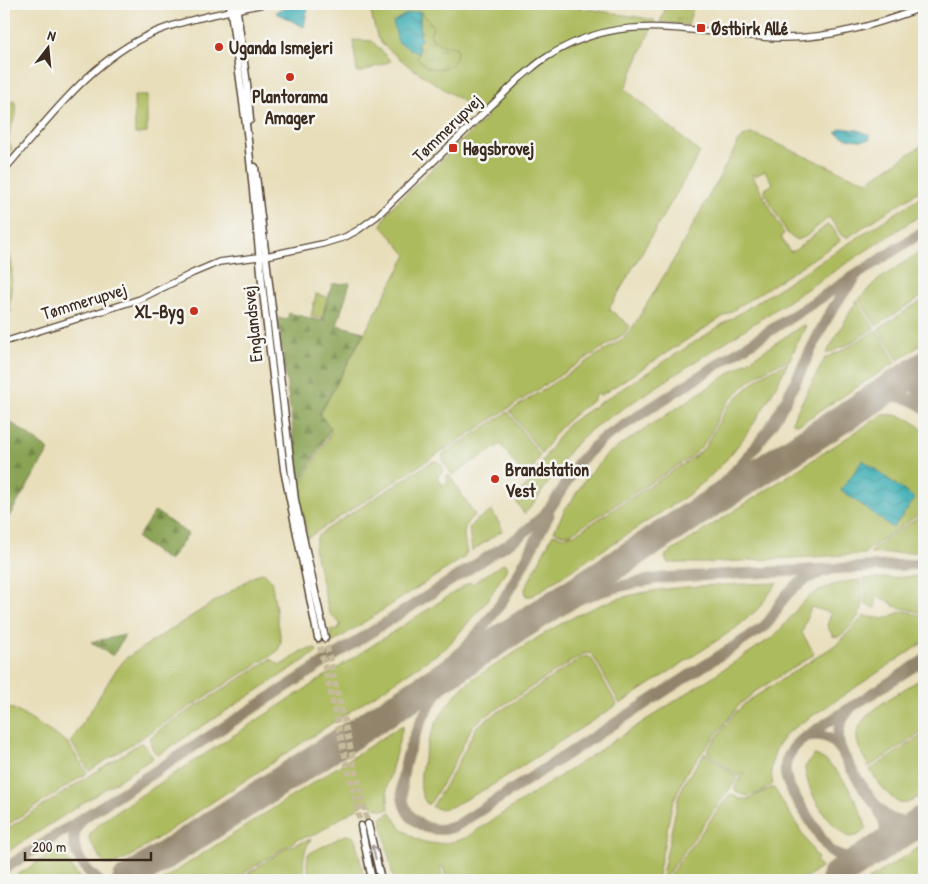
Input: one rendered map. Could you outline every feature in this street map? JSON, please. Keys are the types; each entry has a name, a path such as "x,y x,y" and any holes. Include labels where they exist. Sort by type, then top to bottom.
{"main road":[{"name":"Englandsvej","path":"230,4 235,8 248,140 263,257 284,470 322,638"},
{"path":"372,880 364,825 381,880"}],"street":[{"path":"4,170 84,81 110,57 125,47 171,26 235,8 262,4"},
{"name":"Tømmerupvej","path":"4,342 140,299 193,272 214,264 263,257 345,237 377,216 520,78 545,58 575,41 609,30 644,27 761,37 823,36 862,28 924,7"}],"green space":[{"path":"366,4 557,4 655,20 625,89 700,153 609,309 630,326 624,334 307,538 298,490 331,432 318,418 407,255 381,225 391,208 487,117 410,67 382,44 377,36 371,13"},
{"path":"667,4 694,4 688,25 660,22"},
{"path":"420,11 431,23 433,28 430,33 435,41 457,48 455,60 447,67 431,68 425,66 417,58 419,54 417,43 420,38"},
{"path":"353,40 372,41 391,61 362,72 357,72"},
{"path":"134,95 147,95 147,133 135,134"},
{"path":"14,100 16,112 9,138 12,149 4,158 4,106"},
{"path":"750,134 757,135 853,177 868,181 924,144 924,188 848,237 842,236 829,217 805,237 797,240 787,233 765,193 765,189 773,184 765,171 755,176 752,174 784,234 781,237 789,251 794,251 827,225 832,227 840,240 839,242 601,395 598,394 594,397 594,400 565,423 542,454 510,411 624,338 631,330 676,256 739,141"},
{"path":"924,195 924,213 592,429 568,453 541,494 524,514 513,496 526,487 567,425"},
{"path":"8,247 12,270 9,308 12,312 4,306 4,272 9,266 4,248"},
{"path":"924,249 924,295 876,326 859,299 875,282"},
{"path":"350,283 337,325 364,332 319,414 331,428 300,483 278,318 287,320 289,313 322,321 332,284"},
{"path":"316,294 327,297 322,319 311,316"},
{"path":"924,299 924,343 898,360 878,329"},
{"path":"857,300 874,328 847,345 826,354"},
{"path":"803,325 806,326 789,361 780,363 761,373 733,396 721,412 706,441 691,457 570,534 554,531 568,504 584,481 607,454"},
{"path":"876,330 896,362 801,423 794,424 792,422 794,417 825,358 845,349"},
{"path":"788,363 757,419 720,467 705,481 688,495 532,596 526,596 525,589 553,534 564,537 577,533 693,458 705,447 728,406 736,398 765,373"},
{"path":"508,412 540,456 527,478 525,479 501,444 452,475 443,461 443,454"},
{"path":"882,415 894,415 905,418 915,423 924,431 924,511 878,542 864,554 705,563 668,563 665,558 666,555"},
{"path":"4,417 49,450 4,525"},
{"path":"433,461 443,467 444,471 437,477 443,485 448,482 446,476 449,475 475,515 465,527 464,537 467,553 464,555 465,557 332,643 330,630 336,631 340,623 329,613 314,548 317,537"},
{"path":"155,511 188,534 169,561 137,538"},
{"path":"492,511 503,530 472,551 469,528 475,521"},
{"path":"924,514 924,552 870,554 887,538"},
{"path":"504,563 508,567 487,601 446,648 126,859 113,865 104,864 89,840 92,832 102,821 470,582 472,584"},
{"path":"264,572 271,579 281,641 278,651 89,771 71,742 114,673 126,658 256,575"},
{"path":"924,576 924,613 893,606 893,603 890,603 890,601 877,597 875,599 875,608 866,605 864,579"},
{"path":"861,580 862,609 850,627 838,637 833,636 827,626 831,613 811,607 802,633 814,653 813,655 756,691 740,704 686,773 672,804 657,880 447,880 443,867 440,867 443,880 398,880 393,877 381,818 391,812 397,823 405,831 422,841 442,843 465,838 773,637 801,604 814,593 829,586"},
{"path":"777,583 759,608 736,628 620,704 594,657 590,653 583,654 475,723 431,802 428,805 424,799 421,771 424,757 428,741 446,707 468,682 550,630 583,612 637,594 689,587"},
{"path":"905,611 924,616 924,642 788,732 779,743 772,762 773,784 759,793 750,795 740,794 735,790 735,786 744,773 742,772 739,777 708,753 708,749 736,712 748,701 837,644 864,616 884,619"},
{"path":"125,635 113,656 91,642"},
{"path":"315,648 317,652 158,755 153,749 150,742 151,737 162,728 271,659 280,665 301,651"},
{"path":"588,656 592,659 617,705 491,786 451,807 439,809 432,807 454,771 477,726 583,657"},
{"path":"924,677 924,731 869,767 858,743 857,734 859,726 884,702"},
{"path":"4,708 14,709 68,743 87,773 4,827"},
{"path":"403,726 387,787 389,809 378,809 365,803 314,835 298,839 233,880 162,880"},
{"path":"924,734 924,792 907,803 902,803 886,792 870,770"},
{"path":"140,743 145,745 153,758 4,854 4,831"},
{"path":"705,753 737,779 663,880 661,880 679,795 686,780"},
{"path":"814,755 831,765 854,797 866,829 857,836 849,837 833,824 814,797 805,767"},
{"path":"774,788 818,859 816,861 821,868 802,880 666,880 730,794 740,799 749,799"},
{"path":"345,835 352,836 355,839 365,880 311,880 307,864 308,854"},
{"path":"311,839 304,859 306,880 238,880 288,847"},
{"path":"924,844 924,880 868,880"},
{"path":"59,849 81,880 9,880"}],"water":[{"path":"302,4 313,5 307,11 304,27 276,13 278,10"},
{"path":"420,11 420,38 422,39 417,43 419,54 398,42 393,22 406,14"},
{"path":"841,128 858,130 870,135 870,139 858,140 844,137 837,133"},
{"path":"863,460 915,499 893,528 841,490"}],"taxiway":[{"path":"4,869 520,536 543,516 555,501 578,463 601,440 924,231"},
{"path":"675,527 720,487 759,442 790,393 832,310 854,280"},
{"path":"921,368 915,382 924,404"},
{"path":"870,401 891,396 911,400 924,408"},
{"path":"404,701 457,656 491,617 514,582 549,515"},
{"path":"515,630 551,611 585,597 621,586 661,578 924,564"},
{"path":"481,652 454,675 439,691 422,719 407,757 402,795 407,810 417,822 431,829 446,829 456,826 761,629 771,619 789,592 801,582 815,575 838,568"},
{"path":"867,856 847,858 829,850 793,794 788,784 785,766 788,756 805,737 924,660"},
{"path":"849,710 840,725 839,742 852,770 867,793 891,819 905,822 924,819"},
{"path":"809,736 819,735 827,737 840,749"},
{"path":"875,851 882,842 885,832 884,822 879,812"},
{"path":"81,821 76,828 74,845 81,861 98,880"}],"runway":[{"path":"127,880 924,366"},
{"path":"836,876 924,819"}],"tunnel":[{"path":"318,638 361,826"},
{"path":"325,638 368,824"}],"place":[{"name":"Østbirk Allé","path":"701,28"},
{"name":"Uganda Ismejeri","path":"219,47"},
{"name":"Plantorama Amager","path":"290,77"},
{"name":"Høgsbrovej","path":"453,148"},
{"name":"XL-Byg","path":"194,311"},
{"name":"Brandstation Vest","path":"495,479"}]}
